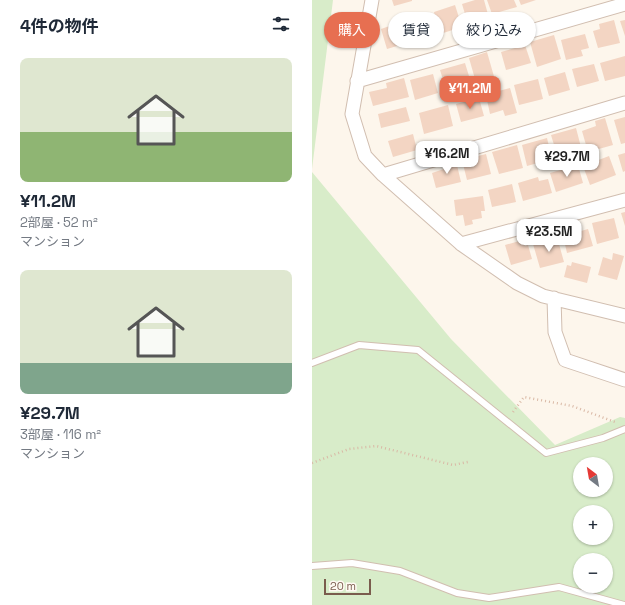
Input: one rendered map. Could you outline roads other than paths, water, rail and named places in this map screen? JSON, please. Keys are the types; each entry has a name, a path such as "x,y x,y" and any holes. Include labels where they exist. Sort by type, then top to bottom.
{"street":[{"path":"372,0 352,114 365,156 383,175 461,244 518,283 543,296 625,316"},
{"path":"357,81 621,3"},
{"path":"383,175 625,104"},
{"path":"461,244 625,200"},
{"path":"554,298 555,332 565,360 625,380"}],"lane":[{"path":"312,363 359,345 418,350 546,453 603,438 625,429"},
{"path":"312,566 352,563 400,571 457,593 489,598 559,587 624,605"}]}
